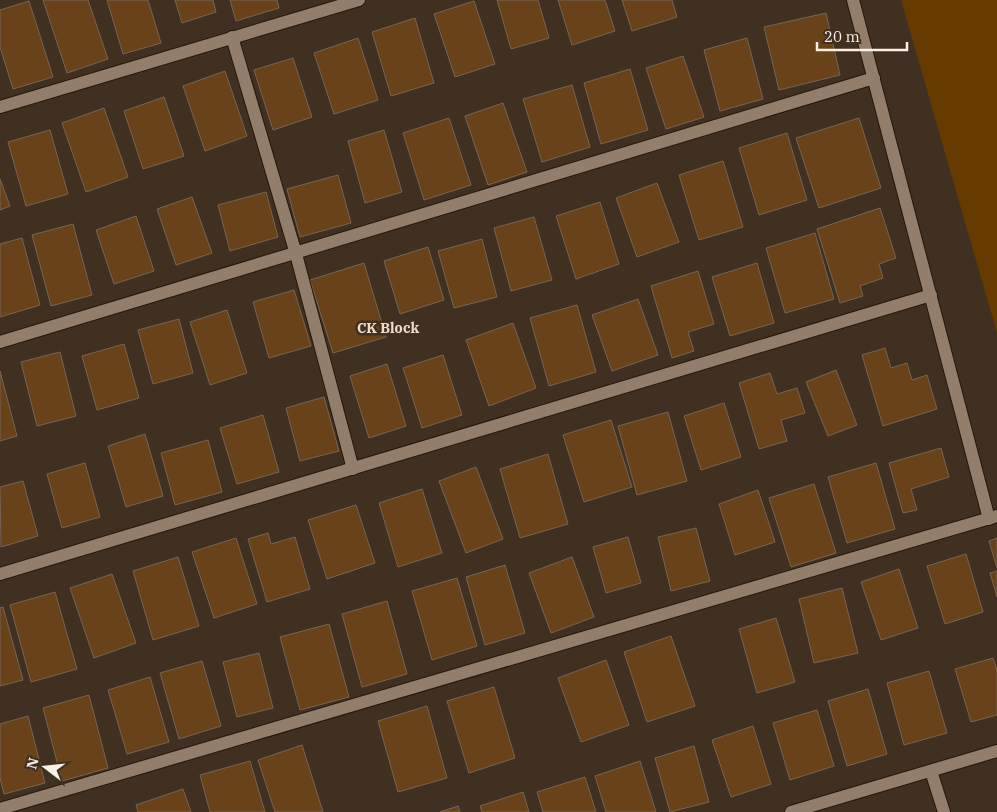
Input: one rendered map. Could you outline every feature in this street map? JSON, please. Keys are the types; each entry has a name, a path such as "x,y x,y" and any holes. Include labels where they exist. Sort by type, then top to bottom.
{"street":[{"path":"0,107 359,0"},
{"path":"0,809 993,518 931,295 854,0"},
{"path":"232,37 296,254 353,469"},
{"path":"0,342 874,78"},
{"path":"0,574 931,295"},
{"path":"791,812 997,751"},
{"path":"931,771 944,812"}],"shaded area":[{"path":"901,0 997,0 997,333"}],"building":[{"path":"43,0 88,0 108,59 67,73"},
{"path":"107,0 148,0 161,43 123,54"},
{"path":"175,0 213,0 216,12 182,23"},
{"path":"230,0 277,0 279,8 236,21"},
{"path":"497,0 538,0 549,38 511,49"},
{"path":"558,0 605,0 615,31 572,45"},
{"path":"622,0 672,0 677,17 632,31"},
{"path":"29,1 53,77 13,89 0,47 0,10"},
{"path":"474,1 495,64 455,77 434,14"},
{"path":"826,13 840,75 779,90 764,27"},
{"path":"415,18 434,83 391,96 372,32"},
{"path":"358,38 378,100 334,114 314,53"},
{"path":"747,38 763,99 720,111 704,50"},
{"path":"683,56 704,117 666,129 646,68"},
{"path":"293,58 312,117 273,130 254,70"},
{"path":"630,69 648,130 601,144 584,83"},
{"path":"225,71 247,136 205,151 183,86"},
{"path":"572,85 590,147 542,162 523,99"},
{"path":"164,97 184,156 143,169 124,111"},
{"path":"503,103 527,172 488,185 465,116"},
{"path":"104,108 128,177 86,192 62,123"},
{"path":"449,118 471,185 424,200 403,133"},
{"path":"859,118 881,188 819,208 796,138"},
{"path":"50,130 68,194 26,206 8,142"},
{"path":"384,130 402,192 365,203 348,141"},
{"path":"787,133 807,200 759,215 739,148"},
{"path":"723,161 743,227 699,240 679,175"},
{"path":"338,175 351,223 300,237 287,189"},
{"path":"0,179 10,206 0,210"},
{"path":"657,183 679,242 637,257 616,198"},
{"path":"266,192 278,237 230,251 218,205"},
{"path":"192,197 212,253 176,265 157,209"},
{"path":"600,202 619,264 576,279 556,216"},
{"path":"880,208 896,258 879,264 883,278 860,286 863,296 840,303 817,229"},
{"path":"136,216 154,271 114,284 96,230"},
{"path":"534,217 552,280 511,291 494,228"},
{"path":"73,224 92,295 51,306 32,235"},
{"path":"815,233 834,299 785,313 766,248"},
{"path":"22,238 40,305 0,317 0,244"},
{"path":"482,239 497,297 454,308 438,251"},
{"path":"428,247 444,300 400,314 384,261"},
{"path":"364,263 386,337 333,353 310,280"},
{"path":"757,263 774,323 730,336 712,277"},
{"path":"698,271 714,324 688,332 694,351 672,358 651,286"},
{"path":"294,290 311,346 269,358 253,302"},
{"path":"638,299 658,355 612,371 592,315"},
{"path":"577,305 596,372 549,386 530,318"},
{"path":"227,310 247,373 210,385 190,322"},
{"path":"179,319 193,373 153,384 138,330"},
{"path":"513,323 536,388 489,406 466,340"},
{"path":"124,344 139,398 97,410 82,356"},
{"path":"885,348 891,368 907,363 912,380 927,375 937,409 883,426 862,355"},
{"path":"60,352 76,416 37,426 21,362"},
{"path":"443,355 462,415 422,428 403,368"},
{"path":"387,364 406,426 369,438 350,376"},
{"path":"836,370 857,425 828,436 806,382"},
{"path":"0,371 17,436 0,441"},
{"path":"770,373 777,394 797,388 805,413 781,420 787,441 759,449 739,383"},
{"path":"324,397 339,451 300,461 286,408"},
{"path":"724,403 741,457 701,470 684,416"},
{"path":"668,412 687,481 637,495 618,426"},
{"path":"263,415 279,472 237,484 220,428"},
{"path":"611,420 632,487 584,502 563,435"},
{"path":"145,434 163,496 126,507 108,446"},
{"path":"208,440 222,492 175,505 161,453"},
{"path":"941,448 949,477 911,489 917,510 903,513 889,463"},
{"path":"548,454 568,524 520,538 500,469"},
{"path":"85,463 100,517 62,528 47,474"},
{"path":"876,463 895,529 847,543 828,477"},
{"path":"476,467 503,539 466,553 439,481"},
{"path":"23,481 38,536 1,547 0,487"},
{"path":"814,484 836,553 791,567 769,498"},
{"path":"422,489 442,553 398,567 379,503"},
{"path":"758,490 775,542 735,555 719,504"},
{"path":"356,505 375,563 327,579 308,520"},
{"path":"696,528 710,581 671,591 658,537"},
{"path":"268,533 271,544 295,537 310,589 267,602 248,539"},
{"path":"628,537 641,583 606,593 593,547"},
{"path":"236,538 257,604 214,618 192,552"},
{"path":"997,538 997,568 989,541"},
{"path":"966,554 983,612 945,624 927,566"},
{"path":"178,557 199,626 153,640 133,571"},
{"path":"572,557 594,617 551,633 529,573"},
{"path":"505,565 525,633 485,645 466,577"},
{"path":"899,569 918,628 881,640 861,582"},
{"path":"997,571 997,597 990,573"},
{"path":"112,574 136,643 94,658 70,588"},
{"path":"457,578 477,646 432,660 412,591"},
{"path":"842,588 858,653 814,663 799,599"},
{"path":"55,592 77,669 31,682 10,605"},
{"path":"387,601 407,674 362,687 342,614"},
{"path":"3,607 23,680 0,686 0,608"},
{"path":"776,618 795,682 757,693 739,629"},
{"path":"329,624 349,697 300,710 280,637"},
{"path":"671,636 695,706 647,722 624,652"},
{"path":"259,653 273,708 237,717 223,662"},
{"path":"993,658 997,670 997,715 971,722 955,669"},
{"path":"606,660 629,725 581,742 558,678"},
{"path":"202,661 221,726 179,739 160,673"},
{"path":"929,671 947,733 904,745 887,683"},
{"path":"150,677 169,742 127,754 108,690"},
{"path":"494,687 515,758 469,773 447,701"},
{"path":"868,689 887,754 847,766 828,701"},
{"path":"89,695 108,768 62,781 43,708"},
{"path":"427,706 447,778 398,792 378,721"},
{"path":"817,710 834,766 790,780 773,723"},
{"path":"28,716 45,783 4,794 0,778 0,724"},
{"path":"753,726 771,784 731,797 712,740"},
{"path":"302,745 323,812 275,812 258,760"},
{"path":"694,746 709,802 670,812 655,758"},
{"path":"250,761 265,812 210,812 200,775"},
{"path":"640,761 656,812 606,812 595,776"},
{"path":"585,777 596,812 543,812 537,792"},
{"path":"183,789 191,812 138,812 136,805"},
{"path":"523,792 529,812 482,812 480,806"},
{"path":"458,806 460,812 440,812"}],"district":[{"name":"CK Block","path":"388,328"}]}
